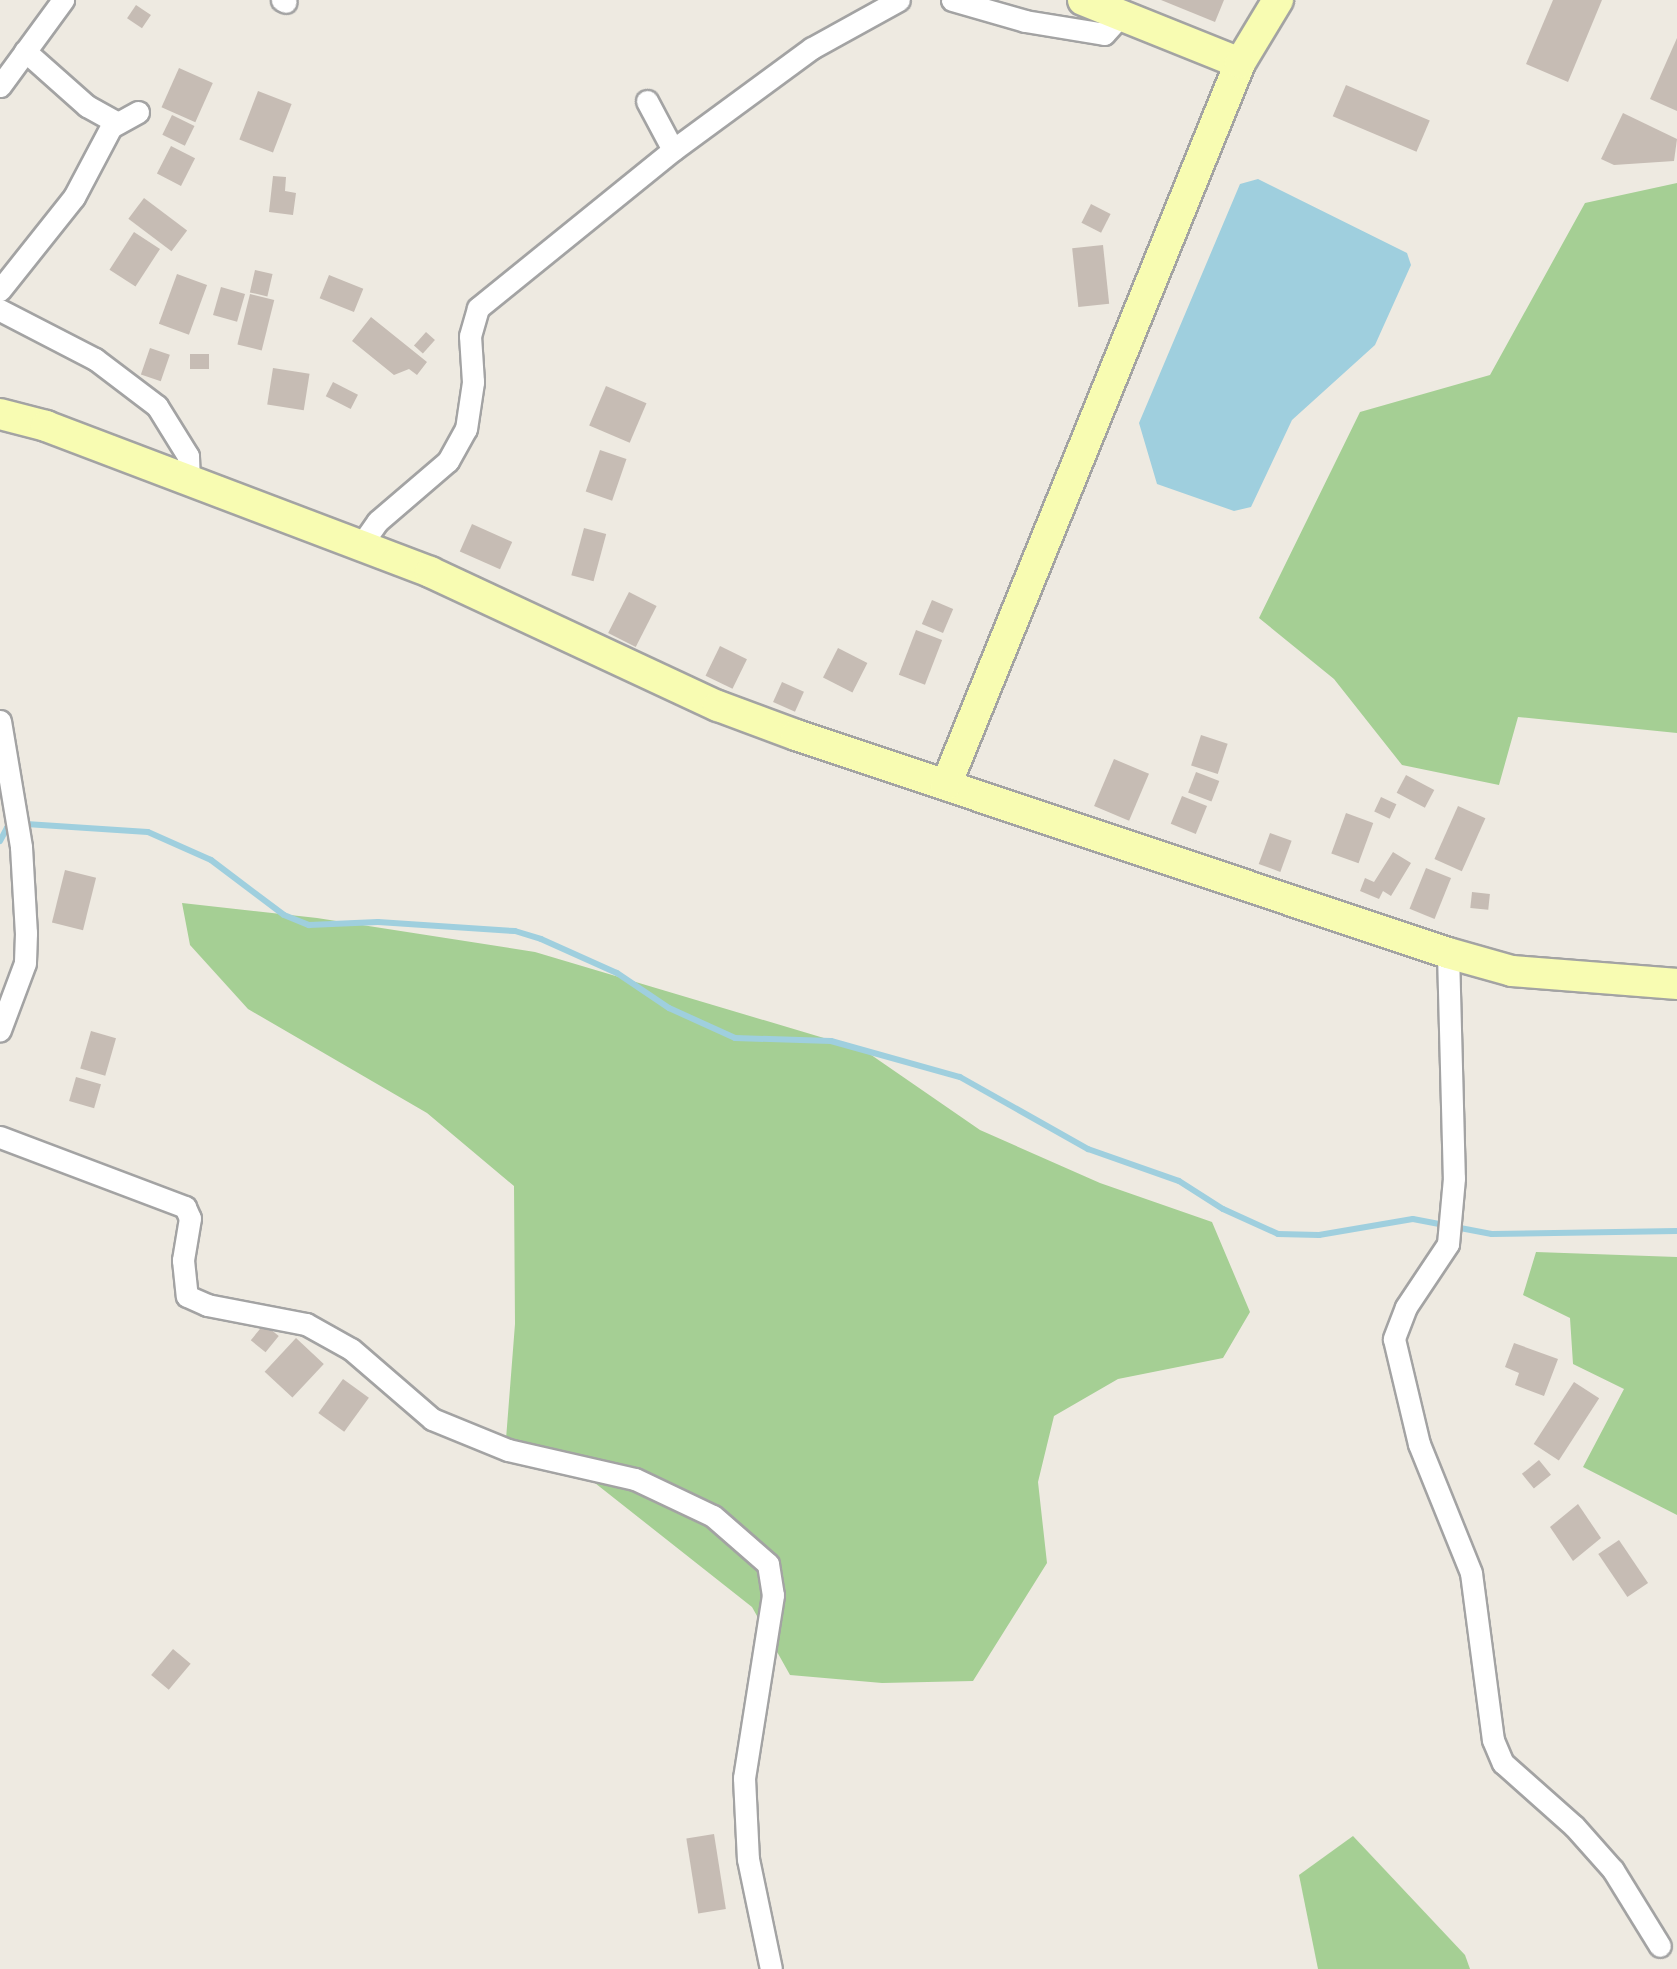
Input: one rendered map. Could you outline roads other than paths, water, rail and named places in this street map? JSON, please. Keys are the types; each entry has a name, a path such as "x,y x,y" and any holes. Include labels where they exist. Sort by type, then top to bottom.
{"street":[{"path":"0,86 63,0"},
{"path":"361,545 378,521 448,461 466,429 472,382 470,336 478,308 673,149 812,48 899,0"},
{"path":"952,0 1025,21 1104,34 1120,16"},
{"path":"1083,0 1240,63"},
{"path":"946,785 1240,63 1278,0"},
{"path":"25,51 87,106 116,122"},
{"path":"647,101 673,149"},
{"path":"0,290 74,197 116,122 138,112"},
{"path":"0,310 95,359 157,406 188,457 189,481"},
{"path":"0,414 361,545 718,706 946,785 1447,953 1512,971 1677,985"},
{"path":"0,721 21,847 26,933 25,963 0,1030"},
{"path":"1447,953 1454,1178 1448,1244 1406,1307 1394,1339 1419,1444 1474,1583 1498,1751 1503,1763 1574,1826 1613,1870 1660,1946"},
{"path":"0,1137 185,1207 190,1218 183,1260 187,1296 207,1305 306,1324 351,1349 432,1419 508,1450 635,1479 713,1516 768,1564 772,1595 744,1778 748,1859 771,1969"}],"water":[{"path":"1258,179 1407,253 1411,265 1375,345 1292,420 1251,507 1234,511 1157,484 1139,423 1240,184"}],"waterway":[{"path":"0,841 7,828 26,824 148,832 211,860 284,915 309,925 378,922 515,931 541,939 617,973 669,1008 735,1038 831,1041 960,1077 1088,1149 1179,1181 1223,1209 1278,1234 1319,1235 1413,1219 1492,1234 1677,1231"}]}
